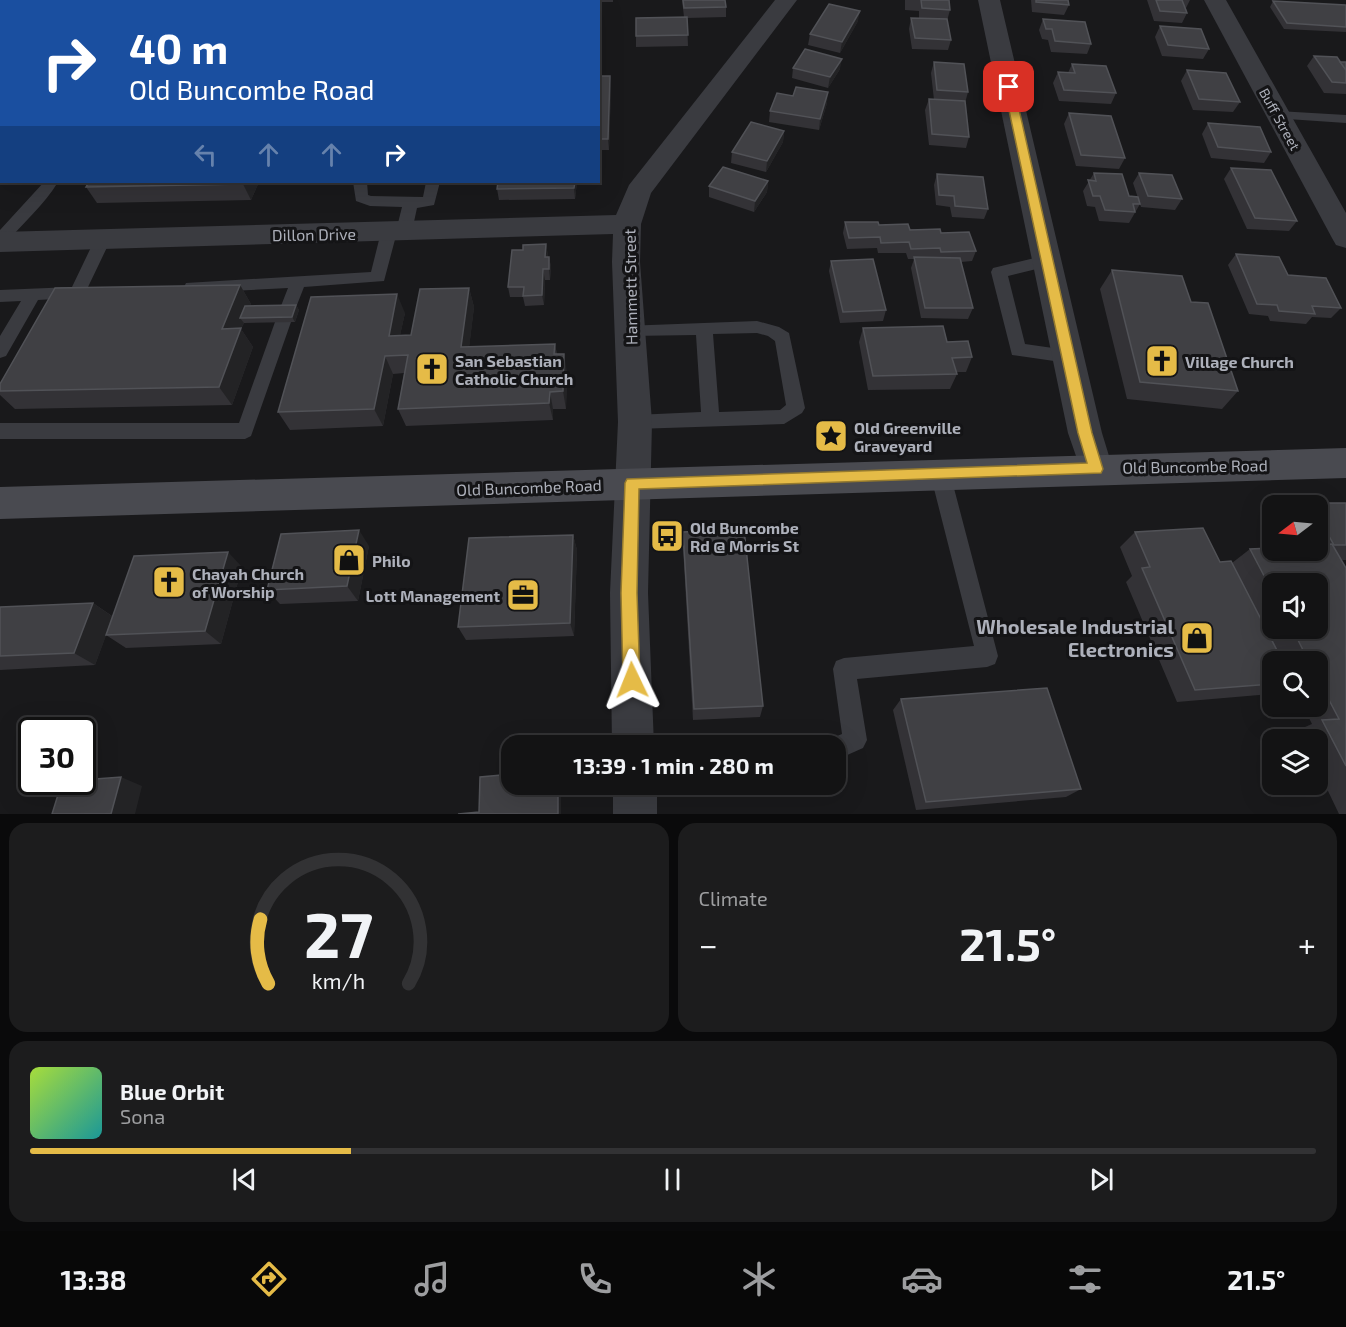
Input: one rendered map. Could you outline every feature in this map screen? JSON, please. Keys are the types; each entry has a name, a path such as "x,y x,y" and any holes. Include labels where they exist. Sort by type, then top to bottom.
{"street":[{"name":"Hammett Street","path":"633,735 629,593 634,422 626,262 627,224 638,191 786,0"},
{"path":"990,0 1085,433 1096,469"},
{"name":"Buff Street","path":"1215,0 1346,238"},
{"name":"Dillon Drive","path":"0,241 627,224"},
{"name":"Old Buncombe Road","path":"0,503 166,500 940,473 1346,463"},
{"path":"634,795 635,814"}],"lane":[{"path":"1278,115 1346,119"},
{"path":"0,241 50,183"},
{"path":"360,183 361,198 370,201 411,203 429,202 433,183"},
{"path":"181,287 378,277 411,203"},
{"path":"77,293 103,239"},
{"path":"1047,261 999,272 1017,350 1068,356"},
{"path":"0,431 245,431 298,281"},
{"path":"0,296 111,291"},
{"path":"0,351 33,295"},
{"path":"630,330 757,327 773,331 783,339 796,408 784,417 634,422"},
{"path":"704,328 710,419"},
{"path":"846,744 855,740 844,669 987,656 940,473"}],"building":[{"path":"683,0 725,0 726,7 684,8"},
{"path":"921,0 949,0 950,10 922,8"},
{"path":"1036,0 1068,0 1069,5 1036,2"},
{"path":"1156,0 1182,0 1187,13 1160,11"},
{"path":"1273,1 1346,5 1346,27 1287,23"},
{"path":"829,4 860,11 842,42 810,34"},
{"path":"687,17 688,35 636,36 636,18"},
{"path":"911,18 947,19 951,40 915,38"},
{"path":"1043,19 1085,22 1091,44 1055,41 1052,29 1046,29"},
{"path":"1160,26 1201,29 1209,49 1168,45"},
{"path":"805,49 842,59 830,77 793,68"},
{"path":"1314,56 1337,57 1346,70 1346,83 1332,82"},
{"path":"934,62 964,64 968,92 937,90"},
{"path":"1340,62 1346,62 1346,70"},
{"path":"1072,64 1106,66 1116,93 1064,90 1058,72 1075,73"},
{"path":"1187,70 1226,73 1240,102 1199,99"},
{"path":"600,76 610,76 608,139 600,139"},
{"path":"796,87 828,92 820,119 770,111 777,93 793,96"},
{"path":"929,99 965,101 969,137 932,134"},
{"path":"1069,113 1111,116 1125,158 1081,155"},
{"path":"751,122 784,131 767,161 732,152"},
{"path":"1208,123 1260,127 1271,152 1218,147"},
{"path":"723,167 768,181 755,201 709,186"},
{"path":"1231,168 1271,170 1297,221 1255,218"},
{"path":"1094,173 1122,174 1129,196 1138,197 1140,204 1133,204 1135,212 1105,210 1100,196 1093,196 1088,180 1096,181"},
{"path":"1139,173 1172,175 1182,199 1148,196"},
{"path":"937,174 983,177 988,209 955,206 954,196 939,195"},
{"path":"88,183 244,183 243,184 86,187"},
{"path":"498,183 575,183 574,188 497,189"},
{"path":"845,222 878,222 879,225 908,224 910,230 940,229 941,233 969,232 976,251 941,252 940,248 911,249 909,242 881,243 880,237 849,238"},
{"path":"546,244 545,257 549,257 549,269 543,269 542,295 523,296 524,287 508,287 512,250 523,250 523,245"},
{"path":"1236,254 1279,257 1288,275 1326,278 1341,308 1312,306 1315,314 1279,311 1277,305 1257,304"},
{"path":"914,257 960,258 973,308 925,308"},
{"path":"873,259 886,310 843,312 831,261"},
{"name":"Village Church","path":"1112,270 1182,276 1191,302 1208,303 1238,391 1140,382"},
{"path":"240,285 222,329 241,328 219,387 0,391 0,384 55,288"},
{"name":"San Sebastian Catholic Church","path":"469,288 461,347 555,344 554,354 564,354 563,391 550,392 549,403 398,409 408,355 385,356 374,409 278,412 311,297 397,294 389,336 411,335 420,289"},
{"path":"296,305 292,317 240,318 245,306"},
{"path":"943,326 947,342 968,341 972,357 952,358 957,374 873,376 863,328"},
{"path":"1328,503 1346,503 1346,545 1334,545 1328,534"},
{"name":"Wholesale Industrial Electronics","path":"1203,528 1220,562 1231,561 1262,621 1262,639 1271,639 1277,651 1262,651 1262,685 1195,690 1142,568 1150,567 1135,532"},
{"path":"744,529 763,706 694,709 683,532"},
{"path":"359,530 347,586 267,590 281,534"},
{"name":"Lott Management","path":"573,535 570,623 458,627 469,538"},
{"path":"1328,544 1332,544 1346,568 1346,766 1322,720 1339,719 1328,698 1328,651 1304,651 1298,639 1328,639 1328,573 1263,573 1250,549 1262,548 1262,561 1328,561"},
{"path":"228,552 205,631 106,635 134,556"},
{"path":"93,603 74,653 0,656 0,607"},
{"path":"1047,688 1081,789 926,802 901,699"},
{"path":"501,775 501,795 558,795 558,814 458,814 479,812 480,777"},
{"path":"121,777 111,814 52,814 58,795 96,795 96,779"}],"place":[{"name":"Village Church","path":"1162,361"},
{"name":"San Sebastian Catholic Church","path":"432,369"},
{"name":"Old Greenville Graveyard","path":"831,436"},
{"name":"Old Buncombe Rd @ Morris St","path":"667,536"},
{"name":"Philo","path":"349,560"},
{"name":"Chayah Church of Worship","path":"169,582"},
{"name":"Lott Management","path":"523,595"},
{"name":"Wholesale Industrial Electronics","path":"1197,638"}],"route":[{"path":"632,680 629,593 632,483 1096,469 1085,433 1009,87"}]}
